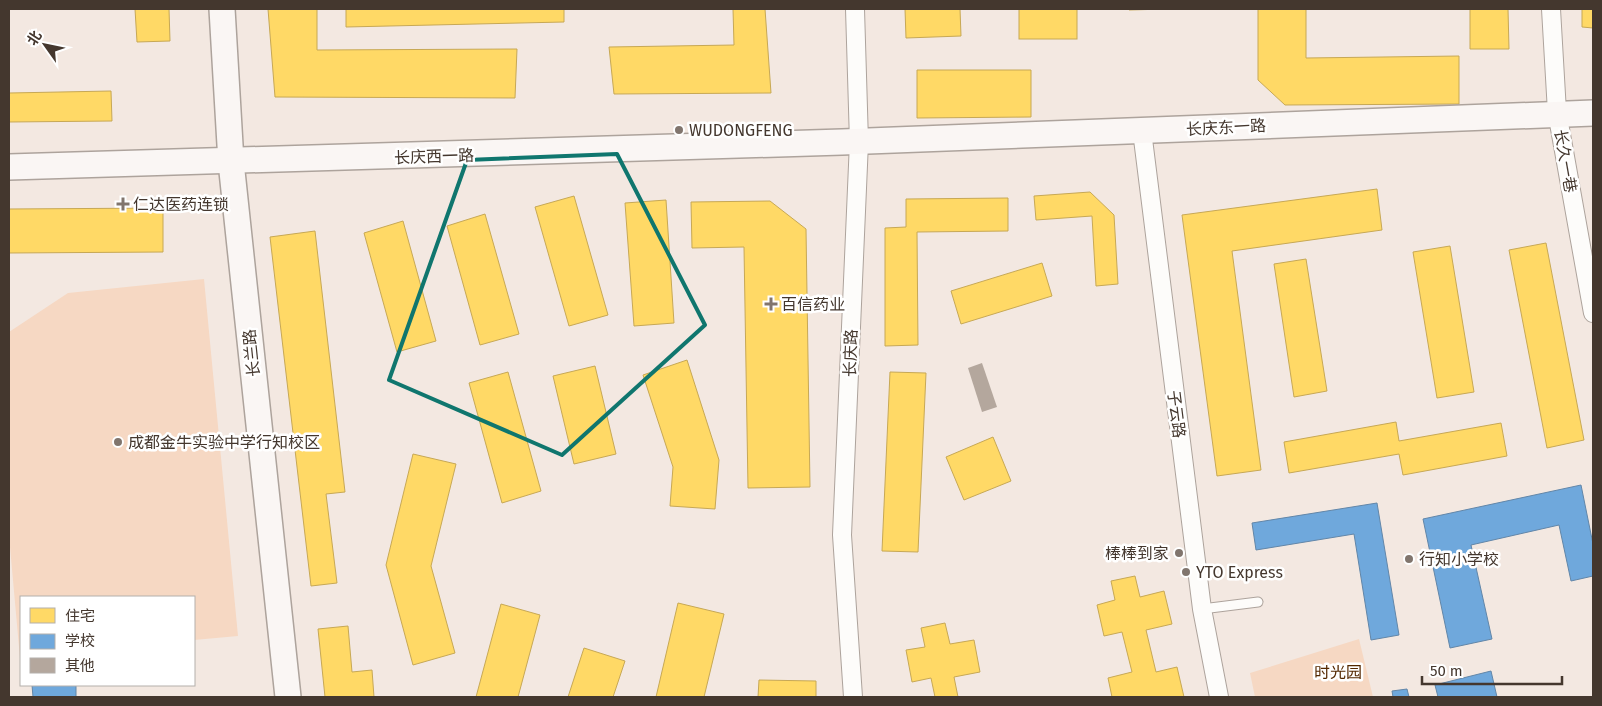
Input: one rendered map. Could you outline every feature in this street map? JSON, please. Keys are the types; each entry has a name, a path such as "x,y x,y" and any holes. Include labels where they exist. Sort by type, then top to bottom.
{"main road":[{"name":"长兰路","path":"222,9 230,162 288,697"},
{"name":"长庆东一路","path":"859,142 1557,112 1593,113"},
{"name":"长庆西一路","path":"9,167 859,142"}],"street":[{"name":"长庆路","path":"853,697 842,535 859,142 854,9"},
{"name":"长久一巷","path":"1551,9 1557,112 1593,312"},
{"name":"子云路","path":"1142,131 1202,609 1218,697"}],"lane":[{"path":"1202,609 1258,602"}],"highlighted area":[{"path":"617,154 705,325 562,455 389,380 467,160"}],"green space":[{"name":"成都金牛实验中学行知校区","path":"204,279 238,636 195,640 195,596 20,596 20,658 9,536 9,332 68,293"},
{"name":"时光园","path":"1359,639 1373,697 1255,697 1250,673"}],"building: 住宅":[{"path":"135,9 169,9 170,41 137,42"},
{"path":"268,9 317,9 317,50 517,49 515,98 275,97"},
{"path":"346,9 564,9 564,22 346,27"},
{"path":"733,9 765,9 771,93 614,94 609,47 734,45"},
{"path":"905,9 960,9 961,36 906,38"},
{"path":"1019,9 1077,9 1077,39 1019,39"},
{"path":"1129,9 1166,9 1129,10"},
{"path":"1258,9 1306,9 1306,58 1459,56 1459,104 1285,105 1258,80"},
{"path":"1470,9 1508,9 1509,49 1470,49"},
{"path":"1582,9 1593,9 1593,28 1582,27"},
{"path":"917,70 1031,70 1031,117 917,118"},
{"path":"111,91 112,121 9,122 9,93"},
{"path":"1377,189 1382,230 1232,251 1261,470 1217,476 1182,215"},
{"path":"1090,192 1114,215 1118,284 1096,286 1092,216 1036,220 1034,196"},
{"path":"574,196 608,315 569,326 535,207"},
{"path":"1008,198 1008,231 917,232 918,345 885,346 885,228 906,227 906,199"},
{"path":"666,200 674,323 634,326 625,203"},
{"path":"770,201 806,229 810,487 748,488 744,247 692,248 691,202"},
{"path":"163,208 163,252 9,253 9,209"},
{"path":"485,214 519,334 480,345 447,226"},
{"path":"403,221 436,341 397,352 364,233"},
{"path":"315,231 345,492 326,494 337,583 311,586 270,237"},
{"path":"1546,243 1584,440 1547,448 1509,250"},
{"path":"1450,246 1474,392 1437,398 1413,252"},
{"path":"1306,259 1327,391 1294,397 1274,264"},
{"path":"1042,263 1052,296 961,324 951,291"},
{"path":"687,360 719,460 715,509 670,506 673,467 643,375"},
{"path":"595,366 616,454 574,464 553,376"},
{"path":"508,372 541,491 502,503 469,383"},
{"path":"890,372 926,373 918,552 882,551"},
{"path":"1396,422 1399,441 1501,423 1507,456 1403,475 1399,454 1289,473 1284,442"},
{"path":"993,437 1011,481 964,500 946,457"},
{"path":"413,454 456,464 431,566 455,653 413,665 386,565"},
{"path":"1135,576 1140,597 1164,591 1172,624 1146,630 1156,672 1177,667 1184,697 1112,697 1108,678 1132,672 1122,632 1104,636 1097,605 1115,600 1111,581"},
{"path":"678,603 724,614 704,697 656,697"},
{"path":"501,604 540,615 518,697 476,697"},
{"path":"945,623 950,644 974,640 980,672 954,677 958,697 935,697 931,678 912,682 906,650 925,647 921,628"},
{"path":"348,626 352,672 372,670 374,697 325,697 318,629"},
{"path":"584,648 625,661 613,697 568,697"},
{"path":"759,680 816,681 816,697 758,697"}],"building: 学校":[{"path":"1581,485 1593,544 1593,576 1571,581 1559,525 1471,545 1492,639 1450,648 1423,519"},
{"path":"1377,503 1399,635 1371,640 1354,534 1256,550 1252,523"},
{"path":"1491,671 1497,697 1438,697 1435,685"},
{"path":"32,686 76,686 76,697 33,697"},
{"path":"1407,689 1409,697 1393,697 1392,691"}],"building: 其他":[{"path":"982,363 997,407 982,412 968,368"}],"place":[{"name":"WUDONGFENG","path":"679,130"},
{"name":"仁达医药连锁","path":"123,204"},
{"name":"百信药业","path":"771,304"},
{"name":"成都金牛实验中学行知校区","path":"118,442"},
{"name":"棒棒到家","path":"1179,553"},
{"name":"行知小学校","path":"1409,559"},
{"name":"YTO Express","path":"1186,572"}]}
